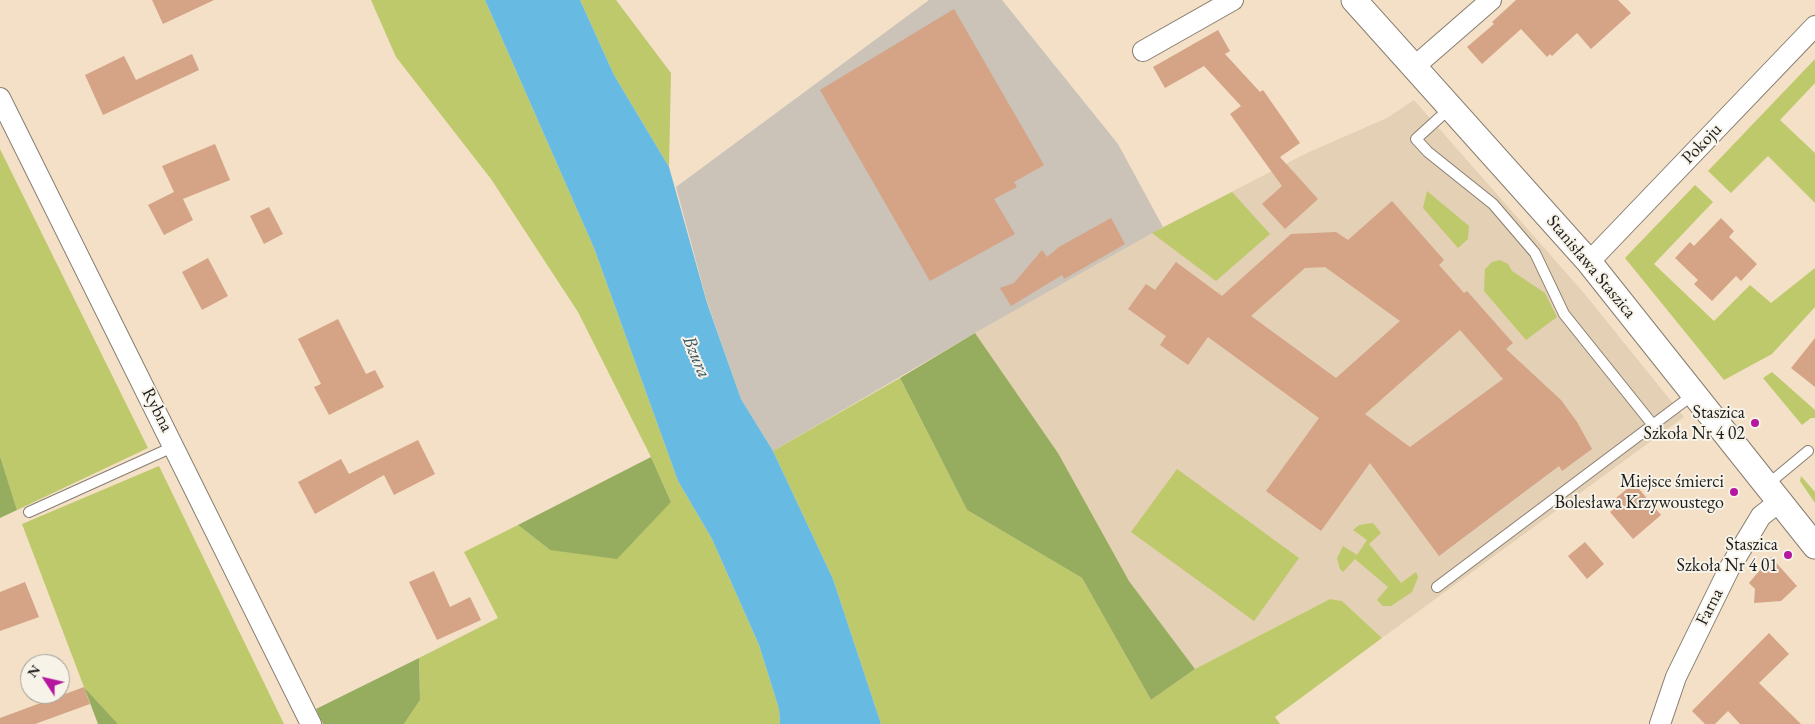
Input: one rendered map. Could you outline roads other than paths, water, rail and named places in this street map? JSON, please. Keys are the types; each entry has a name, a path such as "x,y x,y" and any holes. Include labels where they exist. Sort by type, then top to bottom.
{"street":[{"path":"1143,51 1233,0"},
{"name":"Stanisława Staszica","path":"1354,0 1589,262 1815,546"},
{"path":"1414,67 1491,0"},
{"name":"Pokoju","path":"1589,262 1815,26"},
{"name":"Rybna","path":"0,98 175,446 311,724"},
{"name":"Farna","path":"1660,724 1676,677 1729,568 1773,493"}],"lane":[{"path":"1450,108 1416,139 1428,152 1493,204 1536,253 1564,314 1653,425"},
{"path":"1436,587 1695,394"},
{"path":"29,512 175,446"},
{"path":"1773,493 1808,451"}],"water":[{"name":"Bzura","path":"485,0 580,0 614,75 669,167 707,303 741,399 773,451 833,579 881,724 780,724 779,709 759,645 712,539 678,481 594,248"}],"place":[{"name":"Staszica Szkoła Nr 4 02","path":"1755,423"},
{"name":"Miejsce śmierci Bolesława Krzywoustego","path":"1734,492"},
{"name":"Staszica Szkoła Nr 4 01","path":"1788,555"}]}
